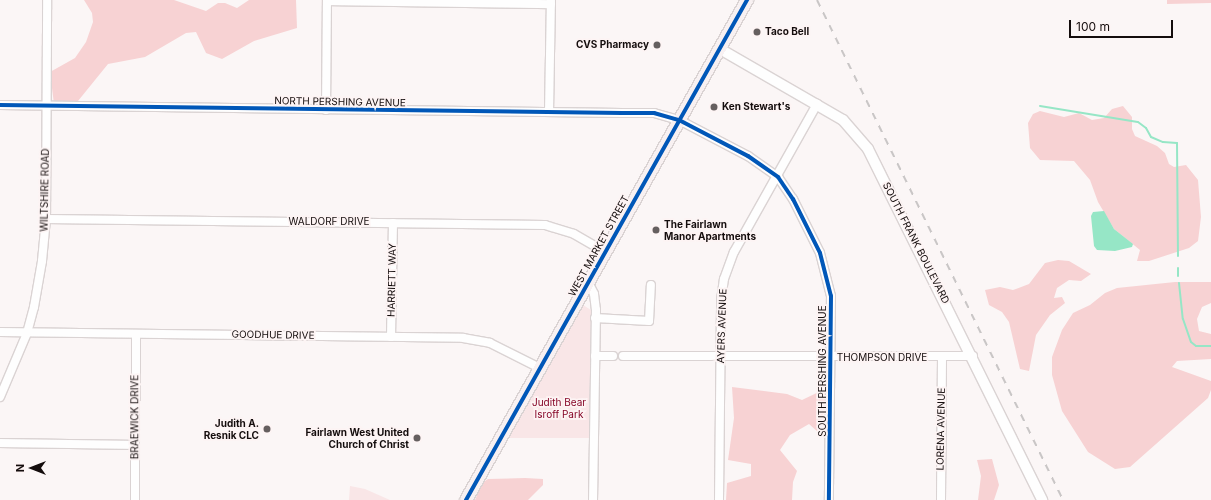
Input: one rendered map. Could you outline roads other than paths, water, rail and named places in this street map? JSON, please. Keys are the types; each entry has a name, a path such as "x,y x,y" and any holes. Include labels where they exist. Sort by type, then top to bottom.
{"main road":[{"name":"WEST MARKET STREET","path":"466,500 747,0"}],"street":[{"name":"WILTSHIRE ROAD","path":"0,397 27,333 39,282 46,219 47,0"},
{"path":"326,110 327,1 551,2 548,112"},
{"name":"SOUTH FRANK BOULEVARD","path":"720,49 843,120 868,149 973,356 1042,500"},
{"name":"AYERS AVENUE","path":"719,500 721,358 724,279 734,252 778,177 817,104"},
{"name":"NORTH PERSHING AVENUE","path":"0,106 654,113 679,120"},
{"name":"SOUTH PERSHING AVENUE","path":"679,120 748,156 778,177 799,210 826,269 831,296 832,357 829,500"},
{"name":"WALDORF DRIVE","path":"46,219 545,225 562,228 605,252"},
{"name":"HARRIETT WAY","path":"391,336 392,223"},
{"path":"588,282 594,294 595,318 593,500"},
{"path":"595,318 649,320 651,285"},
{"name":"GOODHUE DRIVE","path":"0,332 391,336 480,340 540,368"},
{"name":"BRAEWICK DRIVE","path":"135,500 136,334"},
{"path":"595,356 613,356"},
{"name":"THOMPSON DRIVE","path":"624,356 721,358 942,358 973,356"},
{"name":"LORENA AVENUE","path":"941,500 942,358"},
{"path":"0,443 135,445"}],"waterway":[{"path":"1040,106 1138,122 1146,128 1151,137 1163,142 1177,143 1178,256"},
{"path":"1178,268 1178,276"},
{"path":"1179,283 1183,319 1191,342 1196,346 1211,346"}],"railway":[{"path":"817,0 1063,500"}],"place":[{"name":"Taco Bell","path":"757,32"},
{"name":"CVS Pharmacy","path":"657,45"},
{"name":"Ken Stewart's","path":"714,107"},
{"name":"The Fairlawn Manor Apartments","path":"656,230"},
{"name":"Judith A. Resnik CLC","path":"267,429"},
{"name":"Fairlawn West United Church of Christ","path":"417,438"}],"park label":[{"name":"Judith Bear Isroff Park","path":"559,408"}]}
